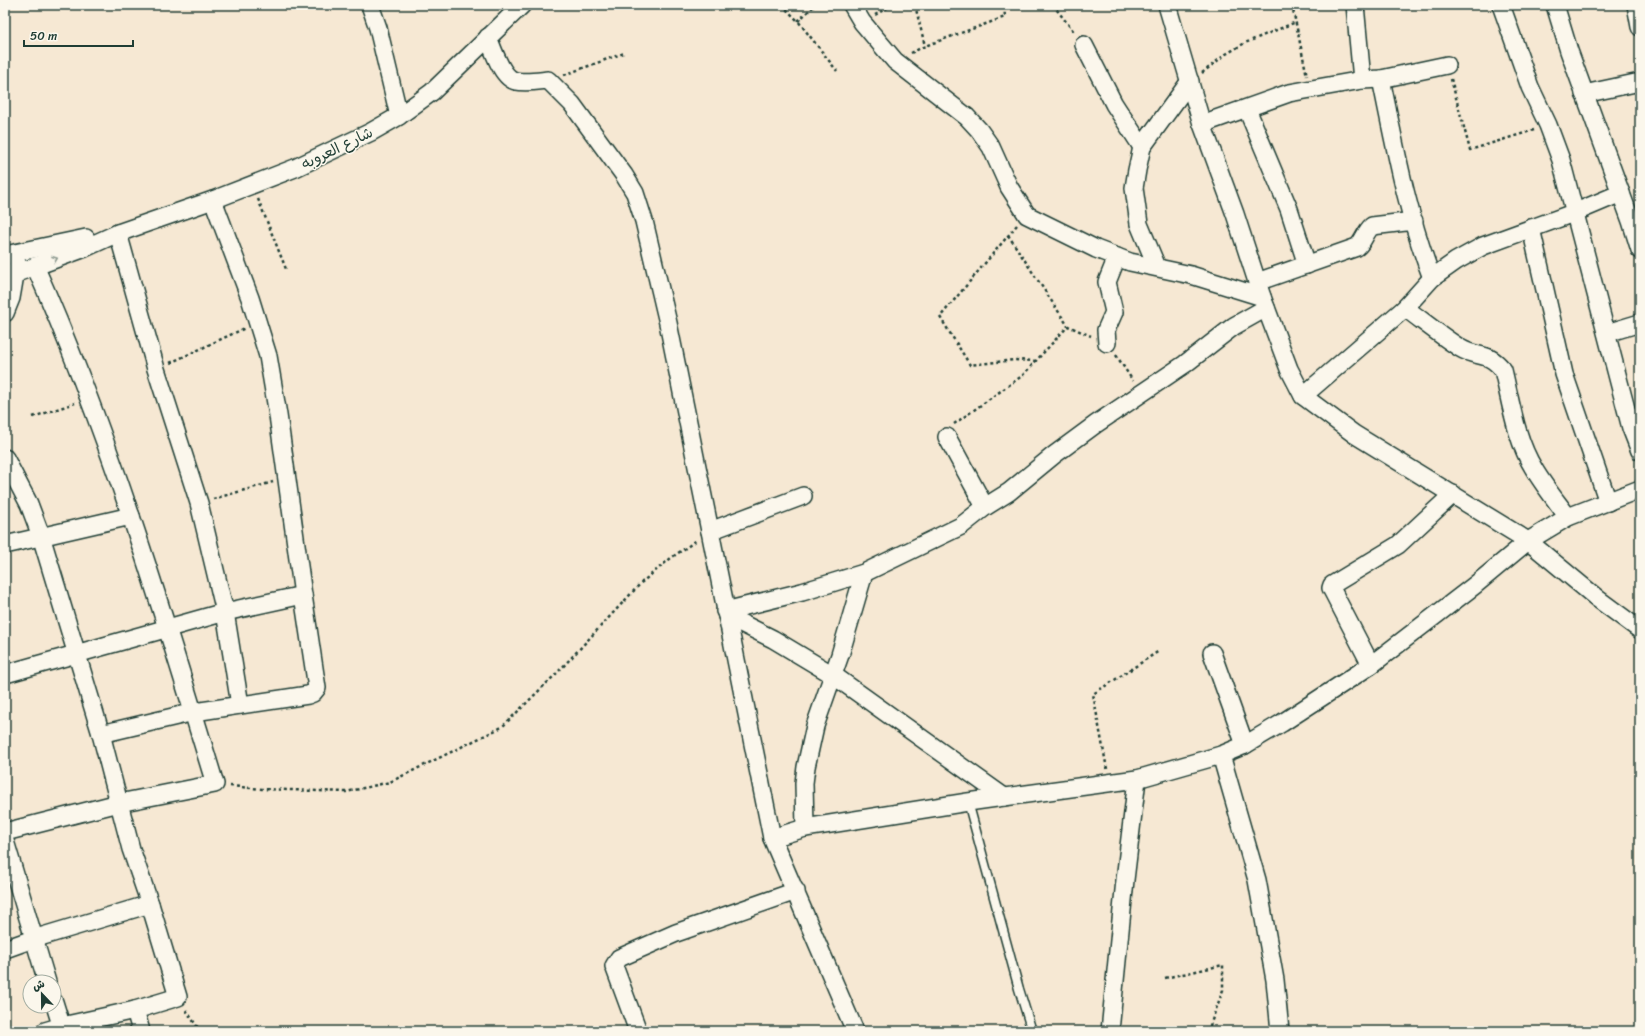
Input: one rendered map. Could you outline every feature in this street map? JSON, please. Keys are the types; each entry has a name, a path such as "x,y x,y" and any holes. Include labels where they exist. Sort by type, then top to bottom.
{"street":[{"path":"370,5 378,28 399,116"},
{"name":"شارع العروبه","path":"11,273 85,248 118,233 213,200 295,168 371,132 399,116 432,92 522,5"},
{"path":"852,5 862,22 896,61 966,117 979,130 991,146 1009,187 1027,215 1096,249 1130,262 1191,275 1261,296"},
{"path":"1167,5 1202,124 1235,214 1261,296 1289,369 1303,396 1354,434 1528,541 1598,599 1640,630"},
{"path":"1355,5 1362,80"},
{"path":"1501,5 1530,87 1548,125 1561,160 1576,212 1631,428 1640,451"},
{"path":"1555,5 1584,94 1621,193 1636,219 1640,250"},
{"path":"1636,5 1640,28"},
{"path":"488,37 502,70 509,78 515,81 548,80 572,104 624,175 635,193 644,221 668,323 772,838 855,1031"},
{"path":"1084,45 1114,104 1142,147"},
{"path":"1202,124 1289,93 1310,88 1362,80 1381,79 1447,65"},
{"path":"1381,79 1401,172 1414,221 1432,278"},
{"path":"1157,267 1139,224 1134,188 1142,147 1190,81"},
{"path":"1584,94 1640,82"},
{"path":"1247,109 1289,209 1307,265"},
{"path":"1303,396 1405,308 1432,278 1456,261 1483,246 1576,212 1621,193"},
{"path":"102,734 194,712 313,694 317,688 268,356 258,322 213,200"},
{"path":"726,613 864,573 961,526 1009,492 1090,428 1185,364 1234,326 1261,296 1307,265 1357,247 1372,226 1414,221"},
{"path":"1531,228 1564,374 1608,502"},
{"path":"118,233 156,369 199,503 224,612 240,705"},
{"name":"شارع العروبه","path":"11,254 118,233"},
{"path":"5,313 11,298 11,254"},
{"path":"1107,342 1106,330 1114,312 1107,282 1117,257"},
{"path":"5,832 119,803 215,784 194,712 131,516 90,398 62,326 35,266"},
{"path":"1405,308 1461,349 1488,356 1503,370 1520,439 1534,469 1568,517"},
{"path":"1607,332 1640,323"},
{"path":"947,437 985,508"},
{"path":"5,458 29,504 41,536 102,734 132,849 178,997 135,1010 45,1031"},
{"path":"772,838 805,828 968,802 1137,779 1221,755 1245,745 1282,723 1371,665 1475,585 1528,541 1568,517 1640,489"},
{"path":"1371,665 1331,588 1332,585 1398,545 1453,494"},
{"path":"710,531 803,496"},
{"path":"5,545 131,516"},
{"path":"805,828 803,805 806,767 815,726 833,675 864,573"},
{"path":"5,674 224,612 303,595"},
{"path":"726,613 833,675 1004,797"},
{"path":"1212,653 1245,745"},
{"path":"1221,755 1257,880 1275,980 1280,1031"},
{"path":"1110,1031 1124,880 1137,779"},
{"path":"5,841 44,974"},
{"path":"638,1031 614,966 618,958 676,933 796,891"},
{"path":"5,949 33,939 150,904"},
{"path":"135,1010 141,1031"},
{"path":"58,1014 62,1028"}],"lane":[{"path":"968,802 1031,1028"}],"path":[{"path":"782,5 798,21 837,71"},
{"path":"798,21 815,5"},
{"path":"915,5 925,46"},
{"path":"896,61 925,46 1005,17 1004,5"},
{"path":"1053,5 1084,45"},
{"path":"1292,5 1310,88"},
{"path":"1190,81 1226,54 1296,22"},
{"path":"548,80 624,53"},
{"path":"1447,65 1470,150 1548,125"},
{"path":"252,184 286,269"},
{"path":"1027,215 1008,235 940,317 970,365 1014,360 1037,361"},
{"path":"947,437 947,433 952,425 1022,376 1068,326 1008,235"},
{"path":"156,369 258,322"},
{"path":"33,417 90,398"},
{"path":"199,503 287,479"},
{"path":"215,784 262,789 346,792 390,782 502,727 558,672 642,582 671,558 710,531"},
{"path":"1110,783 1093,694 1159,651"},
{"path":"1165,978 1223,965 1223,990 1208,1031"},
{"path":"178,997 200,1031"}]}
